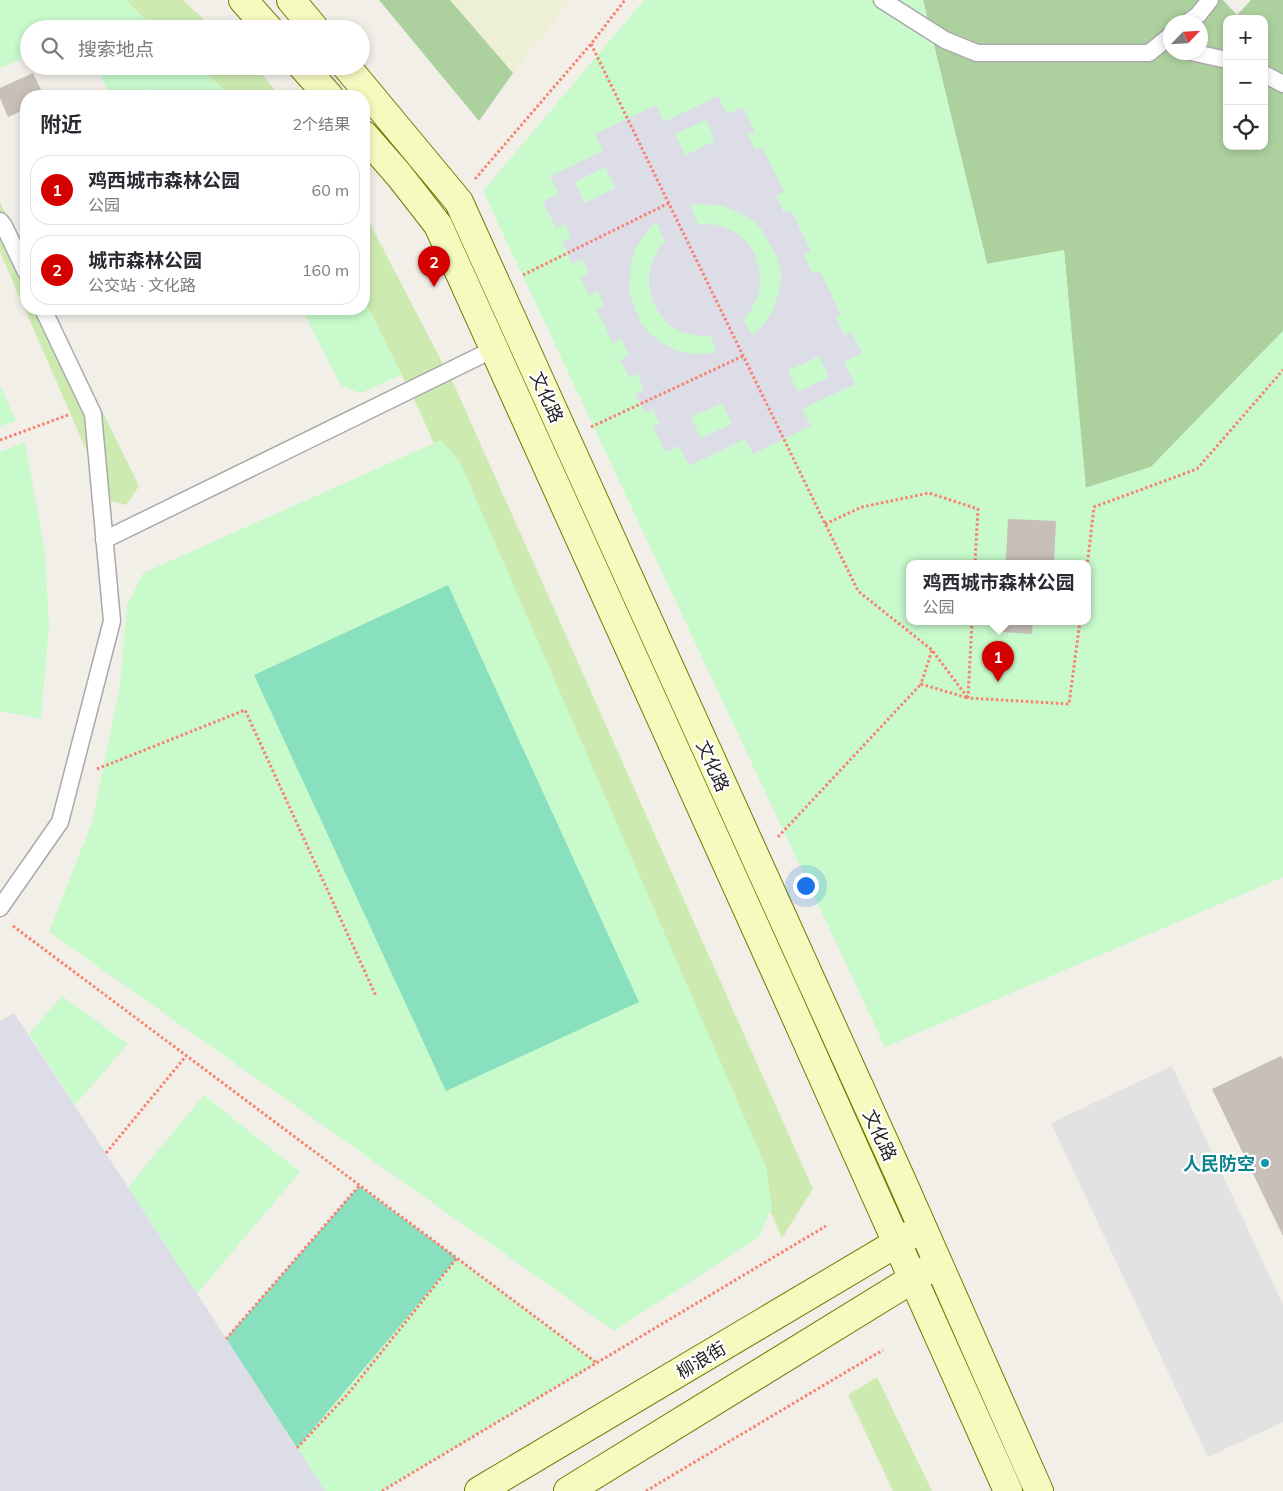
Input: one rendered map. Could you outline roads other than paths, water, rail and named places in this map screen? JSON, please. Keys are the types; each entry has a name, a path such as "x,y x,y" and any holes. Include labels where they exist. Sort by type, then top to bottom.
{"main road":[{"path":"243,0 261,20"},
{"path":"292,0 308,20"},
{"path":"310,75 324,90"},
{"name":"文化路","path":"353,75 366,90"},
{"name":"文化路","path":"370,95 459,202 1039,1491"},
{"name":"文化路","path":"370,142 399,174 438,226 801,1026 876,1194 896,1244 1008,1491"},
{"name":"柳浪街","path":"480,1491 922,1228"},
{"path":"568,1491 938,1264"}],"lane":[{"path":"882,0 946,40 977,53 1149,53 1163,45"},
{"path":"1197,15 1210,0"},
{"path":"1208,56 1223,59"},
{"path":"1268,76 1283,84"},
{"path":"0,221 20,259"},
{"path":"4,915 60,822 112,621 93,414 46,315"},
{"path":"104,540 494,349"}],"place":[{"name":"城市森林公园","path":"434,287"},
{"name":"鸡西城市森林公园","path":"998,682"},
{"name":"人民防空","path":"1265,1163"}]}
